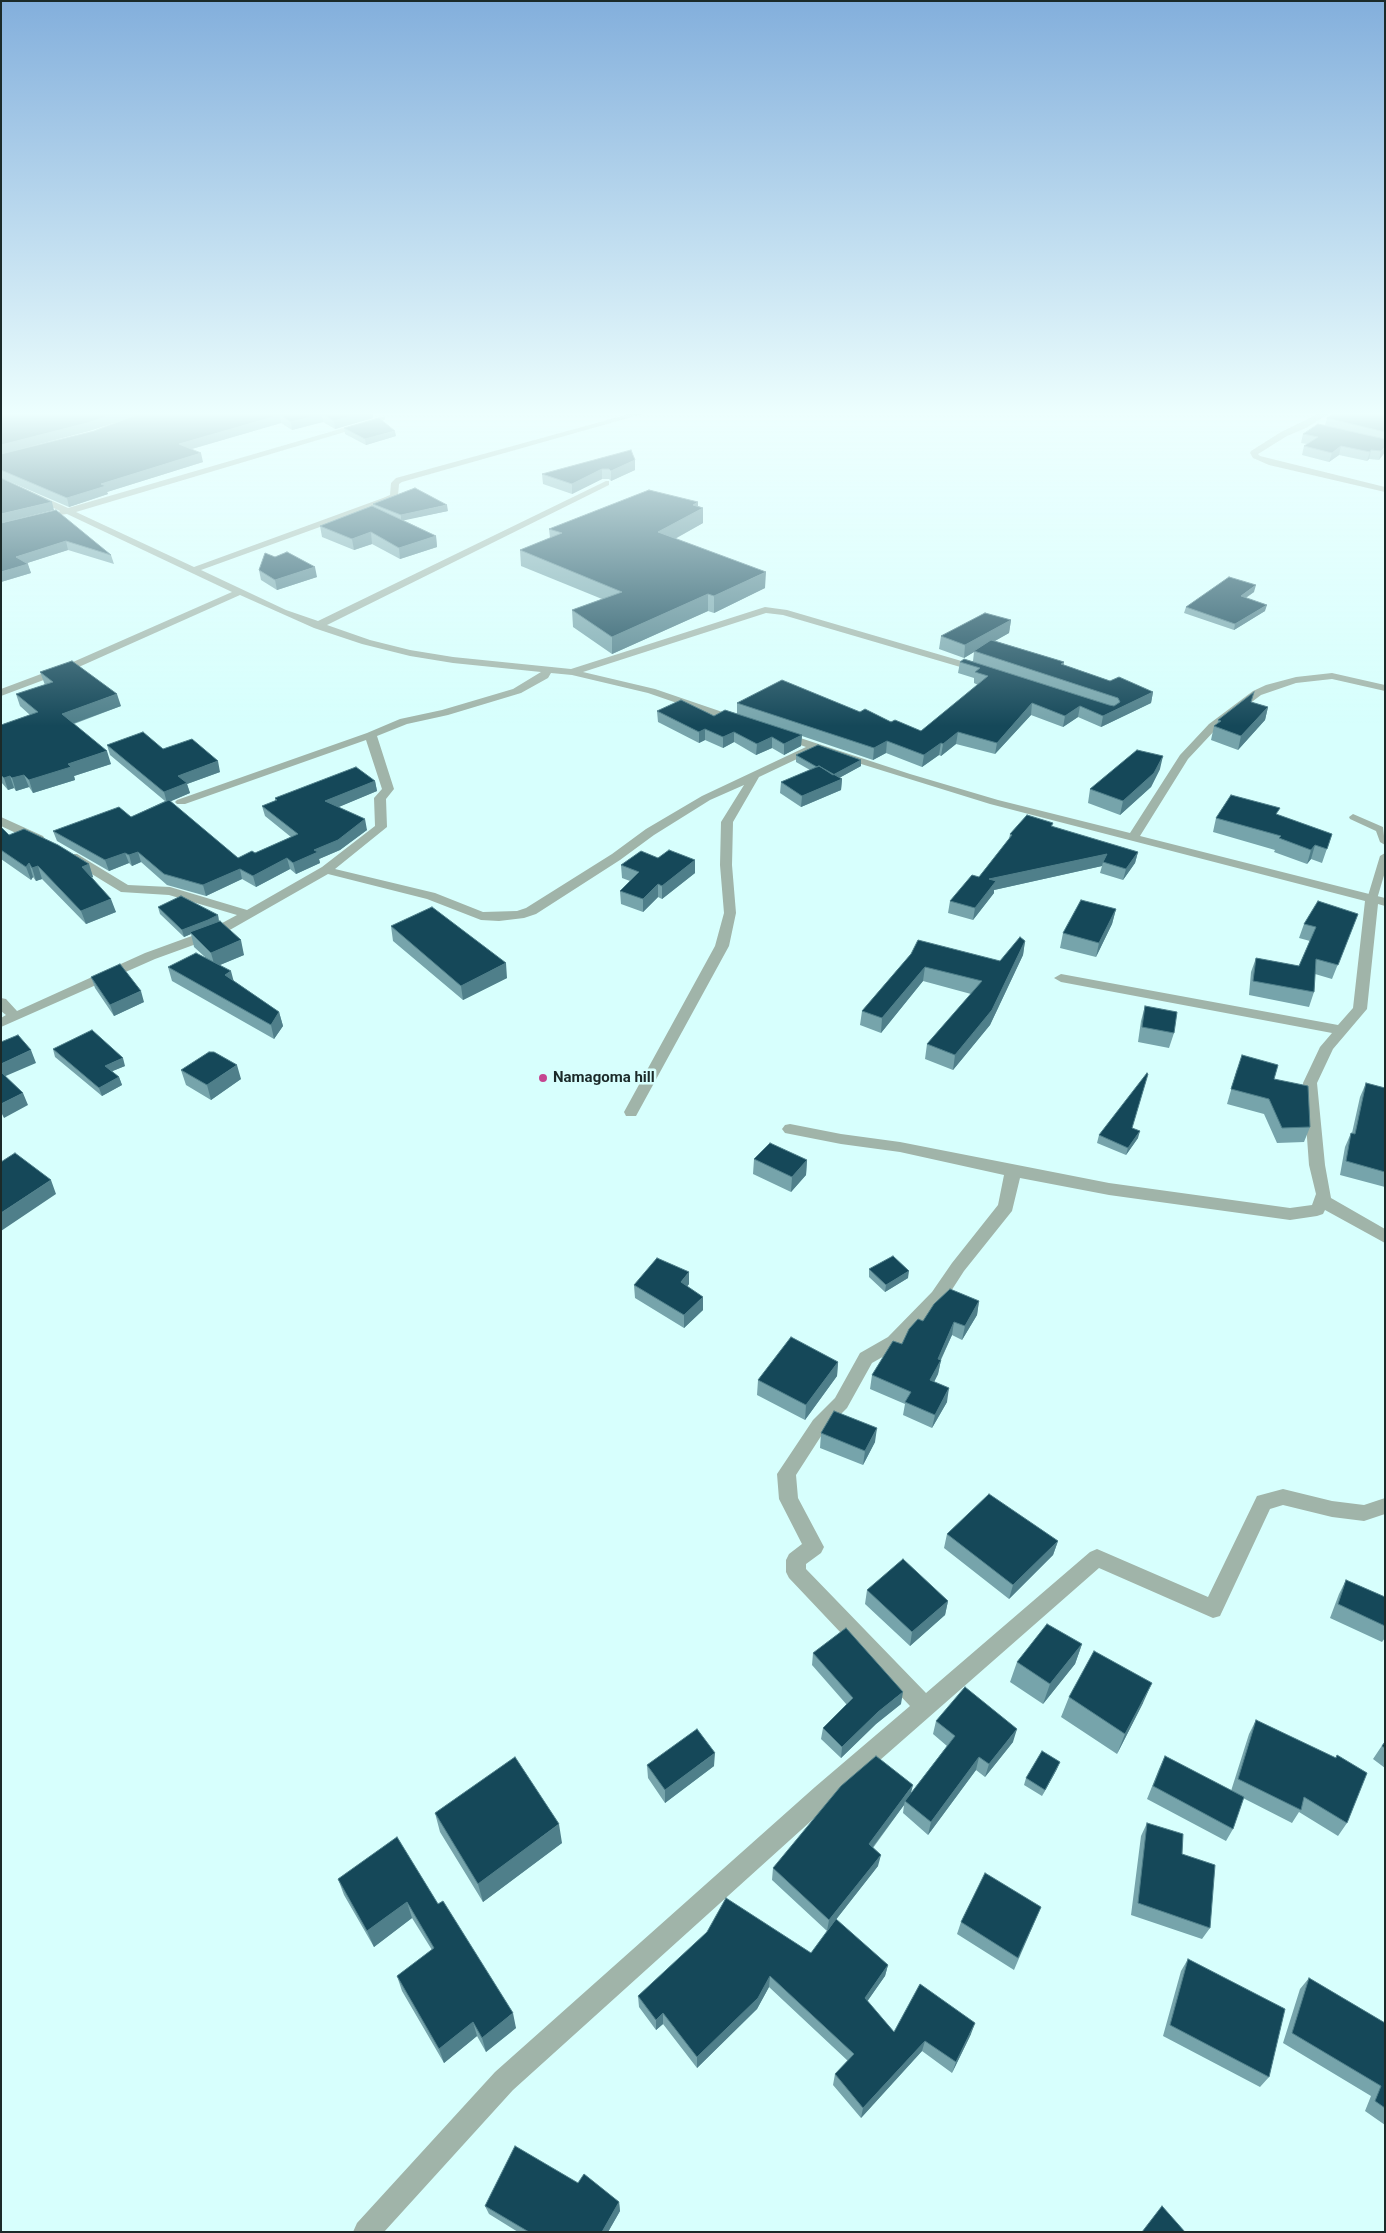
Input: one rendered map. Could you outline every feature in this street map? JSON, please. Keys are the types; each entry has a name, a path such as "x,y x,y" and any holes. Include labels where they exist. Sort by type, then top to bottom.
{"street":[{"path":"78,517 239,592 318,626 366,642 410,654 572,672 651,691 743,722"},
{"path":"193,570 339,517"},
{"path":"318,626 537,517"},
{"path":"1,693 77,664 239,592"},
{"path":"572,672 765,610 784,612 986,671"},
{"path":"181,802 371,735 378,730 404,721 444,713 516,691 544,676 547,670"},
{"path":"1133,838 1184,757 1213,726 1257,694 1270,687 1296,680 1332,676 1385,688"},
{"path":"770,731 994,802 1378,901 1360,1008 1327,1047 1310,1082 1317,1165 1324,1194 1323,1201 1316,1210 1290,1214 1109,1189 900,1147 841,1139 790,1129"},
{"path":"1,1023 150,956 216,932 326,870 381,827 380,798 388,789 372,744 371,735"},
{"path":"326,870 432,896 481,916 519,915 531,911 616,857 650,832 698,803 816,746"},
{"path":"631,1112 722,946 730,913 726,865 727,822 755,775"},
{"path":"1,821 55,847 125,889 170,891 248,914"},
{"path":"1061,978 1341,1030"},
{"path":"1,1002 16,1017"},
{"path":"925,1707 796,1572 796,1560 814,1547 789,1499 786,1474 819,1425 841,1403 866,1358 894,1342 938,1296 958,1267 1006,1207 1012,1171"},
{"path":"1323,1201 1385,1237"},
{"path":"366,2232 504,2080 823,1795 1097,1558 1214,1609 1264,1502 1283,1497 1332,1509 1364,1513 1385,1506"}],"lane":[{"path":"1353,817 1380,829 1385,842"},
{"path":"1378,901 1385,856"}],"building":[{"path":"26,517 65,517 111,555 66,541 16,557 28,564 1,572 1,523"},
{"path":"343,517 396,517 436,536 399,548 371,532 352,539 320,526"},
{"path":"579,517 686,517 658,532 766,572 714,596 708,594 612,637 572,610 622,592 520,550 562,533 549,529"},
{"path":"287,552 315,567 275,580 259,570 265,553 275,557"},
{"path":"1229,577 1256,585 1241,596 1267,605 1235,624 1186,607"},
{"path":"985,613 1011,620 965,645 941,636"},
{"path":"991,640 1064,662 1061,664 1110,681 1119,677 1153,692 1103,716 1080,706 1065,716 1032,703 997,743 958,732 943,744 941,743 924,755 887,741 874,748 737,703 782,680 860,712 865,709 891,722 895,720 921,731 988,676 975,672 980,668 960,662 964,659 1109,705 1114,706 1120,702 1118,698 974,651"},
{"path":"72,661 117,694 62,714 107,751 68,764 71,767 29,780 24,775 4,778 1,775 1,725 38,712 16,694 53,682 40,672"},
{"path":"1254,692 1251,702 1268,707 1241,736 1214,726 1221,721 1218,720"},
{"path":"681,700 714,716 725,710 802,735 784,744 772,737 757,744 734,732 723,737 705,729 699,732 657,711"},
{"path":"143,732 163,749 192,739 218,761 178,776 187,783 164,792 107,745"},
{"path":"818,745 861,760 833,775 796,755"},
{"path":"1137,750 1163,756 1154,773 1123,801 1090,789"},
{"path":"819,766 842,779 802,796 781,782"},
{"path":"356,767 375,781 325,801 365,819 338,840 314,850 318,852 293,863 287,858 253,876 240,869 203,885 164,874 138,852 129,855 125,853 105,860 53,831 119,807 131,817 169,800 238,858 252,851 255,853 298,834 262,806 277,800 275,798"},
{"path":"1231,795 1280,808 1276,814 1332,834 1327,849 1315,845 1311,850 1279,838 1281,836 1216,818"},
{"path":"1027,815 1053,823 1051,826 1138,852 1126,869 1103,862 1107,854 989,879 996,881 975,908 950,901 972,875 979,877 1012,835 1010,834"},
{"path":"1,827 9,835 24,829 58,845 89,864 82,867 111,899 81,911 38,866 32,868 29,863 26,867 1,850"},
{"path":"669,850 695,860 662,886 658,884 643,899 620,891 639,872 621,865 641,851 658,858"},
{"path":"181,896 218,915 182,930 158,907"},
{"path":"1081,900 1116,909 1099,943 1063,933"},
{"path":"1318,901 1358,914 1338,965 1316,959 1314,992 1253,981 1256,958 1299,966 1316,927 1304,924"},
{"path":"432,907 506,963 461,986 391,926"},
{"path":"220,921 241,940 211,953 190,932"},
{"path":"1020,937 1025,941 992,1010 955,1055 927,1044 982,981 925,967 882,1018 862,1011 911,954 918,940 1000,961"},
{"path":"196,953 231,971 225,975 279,1012 271,1025 168,967"},
{"path":"120,964 141,991 110,1005 91,977"},
{"path":"1145,1006 1177,1012 1174,1033 1142,1027"},
{"path":"92,1030 123,1058 105,1066 119,1077 99,1088 53,1049"},
{"path":"18,1035 31,1050 1,1064 1,1042"},
{"path":"209,1052 214,1052 237,1065 207,1085 181,1070"},
{"path":"1242,1055 1278,1065 1274,1079 1308,1086 1310,1127 1282,1128 1269,1099 1231,1089"},
{"path":"1,1072 23,1093 1,1104"},
{"path":"1147,1073 1132,1128 1140,1131 1128,1148 1099,1135"},
{"path":"1366,1083 1385,1088 1385,1172 1346,1161 1351,1133 1355,1134"},
{"path":"770,1143 807,1160 792,1177 754,1159"},
{"path":"15,1153 51,1180 1,1213 1,1162"},
{"path":"893,1256 909,1271 886,1285 869,1269"},
{"path":"657,1258 689,1272 681,1282 703,1297 684,1315 634,1285"},
{"path":"950,1289 979,1301 965,1326 954,1322 938,1359 941,1360 930,1380 949,1388 935,1415 905,1402 911,1392 872,1375 893,1341 902,1344 909,1329 918,1319 923,1321 934,1304"},
{"path":"791,1337 838,1362 806,1405 758,1380"},
{"path":"834,1411 877,1428 865,1451 821,1433"},
{"path":"989,1494 1058,1541 1013,1585 947,1534"},
{"path":"903,1559 948,1601 912,1632 867,1590"},
{"path":"1346,1580 1385,1597 1385,1626 1338,1604"},
{"path":"1047,1624 1082,1644 1050,1684 1017,1662"},
{"path":"846,1628 903,1692 878,1712 842,1747 823,1728 853,1698 813,1653"},
{"path":"1094,1651 1152,1683 1125,1734 1069,1697"},
{"path":"965,1687 1017,1729 989,1764 979,1757 931,1822 905,1801 955,1736 936,1721"},
{"path":"1256,1720 1336,1758 1337,1755 1367,1773 1347,1823 1304,1797 1301,1810 1238,1779"},
{"path":"697,1729 715,1753 665,1790 647,1765"},
{"path":"1042,1751 1060,1762 1045,1790 1026,1778"},
{"path":"876,1756 913,1785 869,1844 881,1855 829,1920 773,1868 841,1786"},
{"path":"1165,1756 1244,1797 1233,1829 1153,1786"},
{"path":"515,1757 559,1824 478,1884 435,1813"},
{"path":"1147,1823 1183,1834 1182,1854 1215,1865 1210,1928 1138,1903"},
{"path":"397,1837 438,1904 443,1901 513,2013 482,2038 473,2022 439,2049 397,1976 434,1948 407,1902 367,1931 338,1879"},
{"path":"985,1873 1041,1907 1018,1958 961,1922"},
{"path":"726,1898 811,1953 836,1919 888,1965 865,1998 894,2032 920,1984 975,2023 956,2062 925,2041 863,2108 835,2074 854,2054 770,1976 758,1998 697,2057 663,2013 656,2020 638,1996 707,1932"},
{"path":"1188,1959 1285,2009 1269,2077 1170,2025"},
{"path":"1309,1978 1385,2023 1385,2108 1375,2101 1381,2086 1292,2033"},
{"path":"515,2146 578,2183 584,2174 619,2202 602,2232 529,2232 485,2206"},
{"path":"1162,2206 1185,2232 1142,2232"}],"place":[{"name":"Namagoma hill","path":"543,1078"}]}
